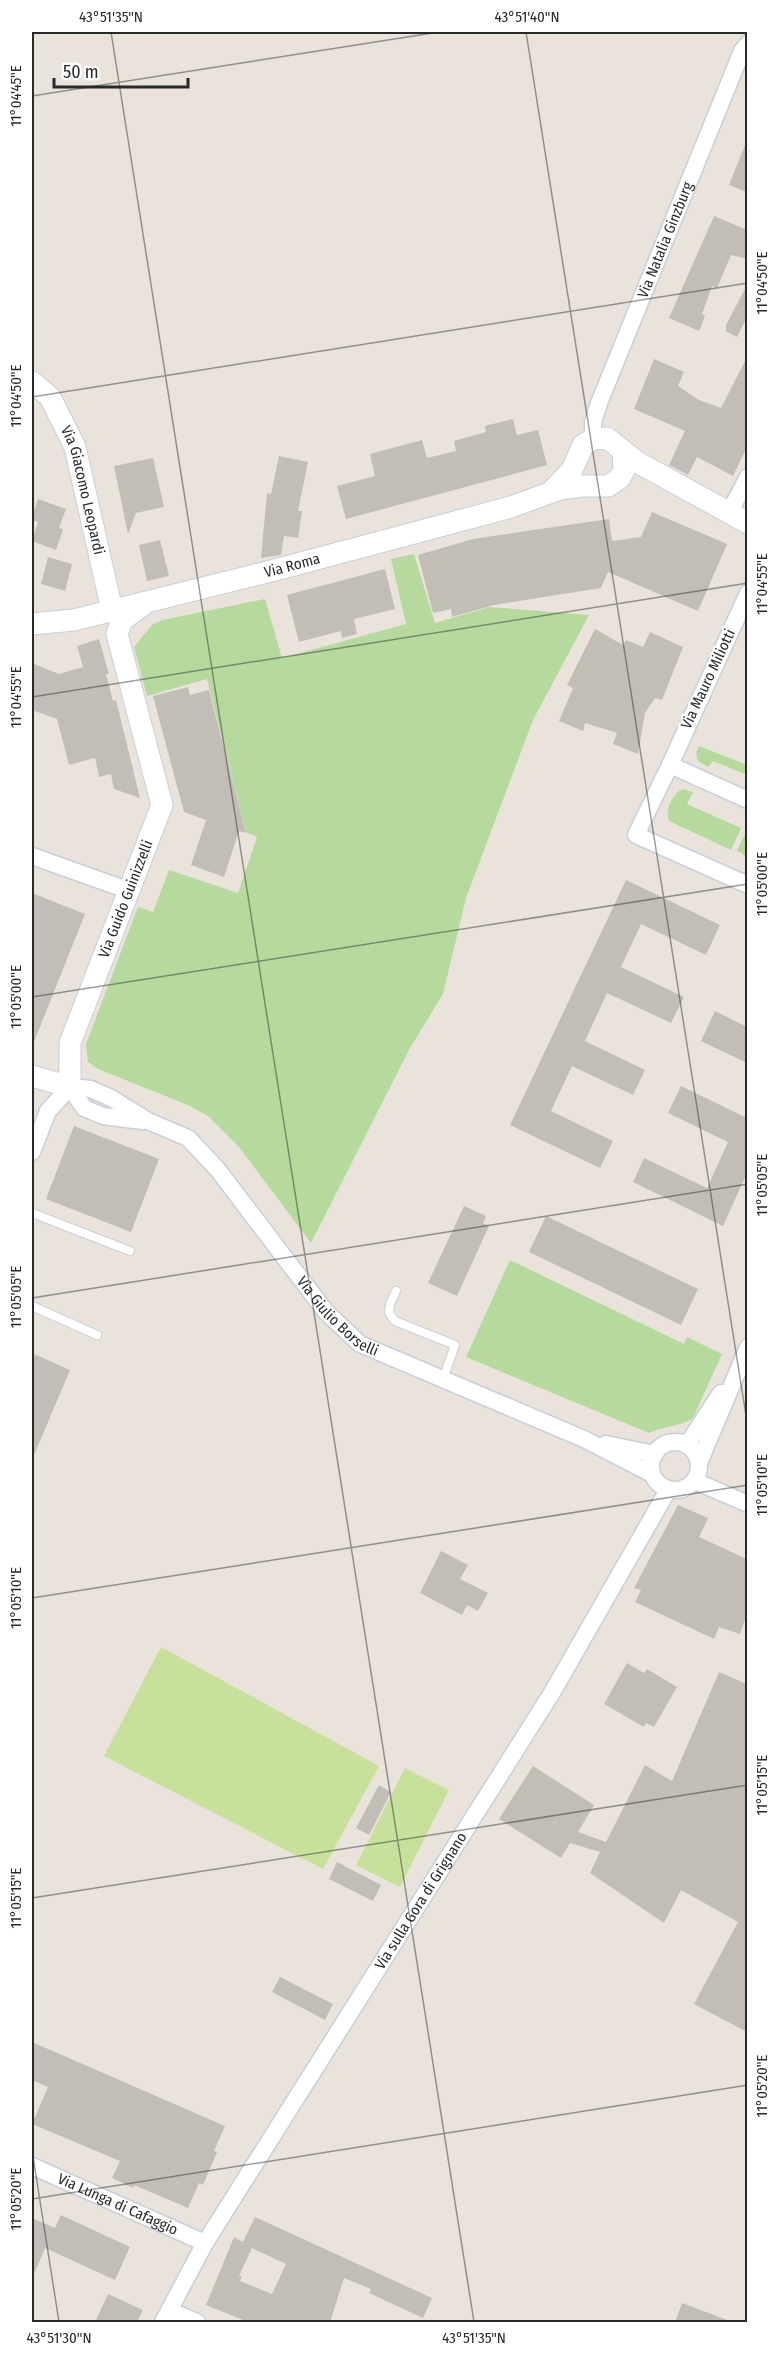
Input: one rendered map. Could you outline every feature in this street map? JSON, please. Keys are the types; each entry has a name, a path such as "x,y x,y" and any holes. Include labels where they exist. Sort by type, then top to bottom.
{"street":[{"name":"Via Natalia Ginzburg","path":"593,438 592,428 599,403 742,51 747,44"},
{"name":"Via Giacomo Leopardi","path":"32,382 50,397 75,447 112,610"},
{"name":"Via Roma","path":"550,492 566,478 576,463 579,450 593,438 607,438 619,446 623,452 687,491 738,518"},
{"path":"620,478 624,470 623,452"},
{"path":"576,463 583,479 593,486"},
{"path":"738,518 747,477"},
{"name":"Via Roma","path":"32,624 74,620 511,507 570,487 608,486 620,478 646,479 687,491"},
{"name":"Via Mauro Miliotti","path":"747,593 636,835 747,885"},
{"path":"117,634 118,626 128,615 156,599"},
{"path":"74,620 105,621 117,634"},
{"name":"Via Guido Guinizzelli","path":"70,1087 70,1043 162,805 117,634"},
{"path":"670,765 747,800"},
{"path":"32,855 130,891"},
{"path":"32,1076 70,1087 48,1111 32,1152"},
{"name":"Via Giulio Borselli","path":"70,1087 84,1108 104,1116 148,1121 188,1138 218,1170 326,1312 360,1344 584,1439 652,1474"},
{"path":"687,1445 745,1353"},
{"path":"699,1463 745,1353"},
{"name":"Via Giulio Borselli","path":"584,1439 655,1454"},
{"path":"672,1443 687,1445 697,1455 699,1473 695,1481 686,1488 677,1491 668,1490 658,1484 652,1474 651,1462 664,1445 672,1443"},
{"path":"695,1481 747,1504"},
{"name":"Via sulla Gora di Grignano","path":"167,2317 206,2243 553,1691 668,1490"},
{"name":"Via Lunga di Cafaggio","path":"32,2166 206,2243"},
{"path":"167,2317 197,2322"}],"lane":[{"path":"32,1213 130,1251"},
{"path":"396,1291 389,1313 395,1321 455,1345 443,1379"},
{"path":"32,1306 97,1335"}],"green space":[{"path":"414,554 435,623 490,607 589,615 533,720 466,898 443,994 410,1048 311,1243 239,1147 208,1116 188,1105 98,1069 88,1062 86,1044 138,907 153,912 169,870 238,893 257,837 246,832 207,679 147,696 134,647 152,625 162,620 265,599 282,658 406,624 391,559"},
{"path":"699,746 747,765 747,775 713,761 708,767 698,761 696,753"},
{"path":"683,789 693,792 687,804 741,828 731,850 669,821 670,802"},
{"path":"748,831 747,856 737,851"},
{"path":"510,1260 684,1344 687,1337 722,1354 693,1418 649,1433 466,1357"},
{"path":"161,1647 379,1766 323,1869 104,1756"},
{"path":"405,1768 449,1790 400,1887 356,1865"}],"building":[{"path":"747,140 747,192 729,185"},
{"path":"714,216 747,230 747,259 731,255 717,288 712,286 702,314 705,316 699,331 669,318"},
{"path":"747,285 747,317 737,337 726,331 726,325"},
{"path":"747,357 747,447 733,476 697,457 688,475 669,465 685,431 634,409 654,359 684,372 678,386 699,400 721,408"},
{"path":"513,419 517,435 538,430 547,465 346,519 337,486 375,476 370,454 422,440 427,458 456,451 454,441 486,432 485,426"},
{"path":"279,456 308,462 298,511 302,511 298,538 284,536 281,555 261,558 267,493 271,494"},
{"path":"153,458 164,507 136,513 128,534 114,466"},
{"path":"38,499 66,509 59,528 63,529 56,550 32,541 38,522 32,520 32,517"},
{"path":"652,512 727,544 698,611 608,572 601,588 494,605 452,617 451,609 433,613 418,555 473,539 609,519 612,541 641,537"},
{"path":"160,540 169,576 147,581 139,545"},
{"path":"48,557 72,564 65,591 41,584"},
{"path":"385,569 395,609 354,619 357,634 342,638 341,631 299,642 287,595"},
{"path":"595,629 623,645 626,640 643,647 650,632 683,647 662,700 655,698 645,713 638,754 613,744 617,733 585,723 583,731 559,721 573,688 567,685"},
{"path":"99,639 109,674 106,674 113,701 116,700 140,798 114,789 111,774 99,777 95,758 69,765 57,719 32,710 32,663 59,674 83,667 77,646"},
{"path":"188,687 190,695 209,690 246,833 239,831 224,877 191,865 206,820 184,812 153,696"},
{"path":"626,880 720,925 706,955 641,924 621,967 684,997 671,1023 607,993 585,1041 645,1070 633,1095 572,1066 551,1111 613,1141 600,1168 510,1125"},
{"path":"32,893 85,914 32,1047"},
{"path":"715,1011 747,1027 747,1063 701,1041"},
{"path":"681,1086 747,1118 747,1173 723,1226 633,1182 644,1158 707,1188 728,1142 668,1113"},
{"path":"74,1126 159,1159 131,1232 46,1199"},
{"path":"464,1206 486,1216 483,1223 489,1226 457,1296 428,1283"},
{"path":"546,1216 698,1289 681,1325 529,1252"},
{"path":"32,1353 70,1370 32,1460"},
{"path":"678,1505 708,1518 699,1537 747,1559 747,1614 740,1634 719,1627 714,1639 635,1602 641,1590 634,1588"},
{"path":"441,1551 468,1565 460,1579 488,1593 478,1611 467,1605 462,1615 420,1593"},
{"path":"627,1663 644,1673 647,1669 677,1687 654,1727 646,1723 644,1727 604,1704"},
{"path":"719,1672 747,1684 747,2032 694,2004 738,1922 681,1890 664,1923 590,1873 600,1852 570,1843 561,1858 499,1819 533,1766 594,1805 578,1832 606,1842 645,1765 672,1781"},
{"path":"379,1785 391,1792 369,1835 356,1828"},
{"path":"337,1862 381,1885 373,1901 329,1879"},
{"path":"280,1977 333,2004 325,2020 272,1992"},
{"path":"32,2042 225,2126 203,2185 199,2183 188,2208 112,2178 120,2161 32,2124 48,2087 32,2080"},
{"path":"61,2215 130,2247 115,2280 45,2248 32,2279 32,2218 55,2228"},
{"path":"255,2217 432,2298 423,2318 369,2293 371,2289 344,2278 330,2322 248,2322 206,2305 234,2237 243,2242","holes":["252,2248 286,2264 272,2294 240,2281 242,2277 239,2276"]},
{"path":"108,2294 143,2310 137,2322 95,2322"},
{"path":"682,2303 730,2321 730,2322 675,2322"}]}
